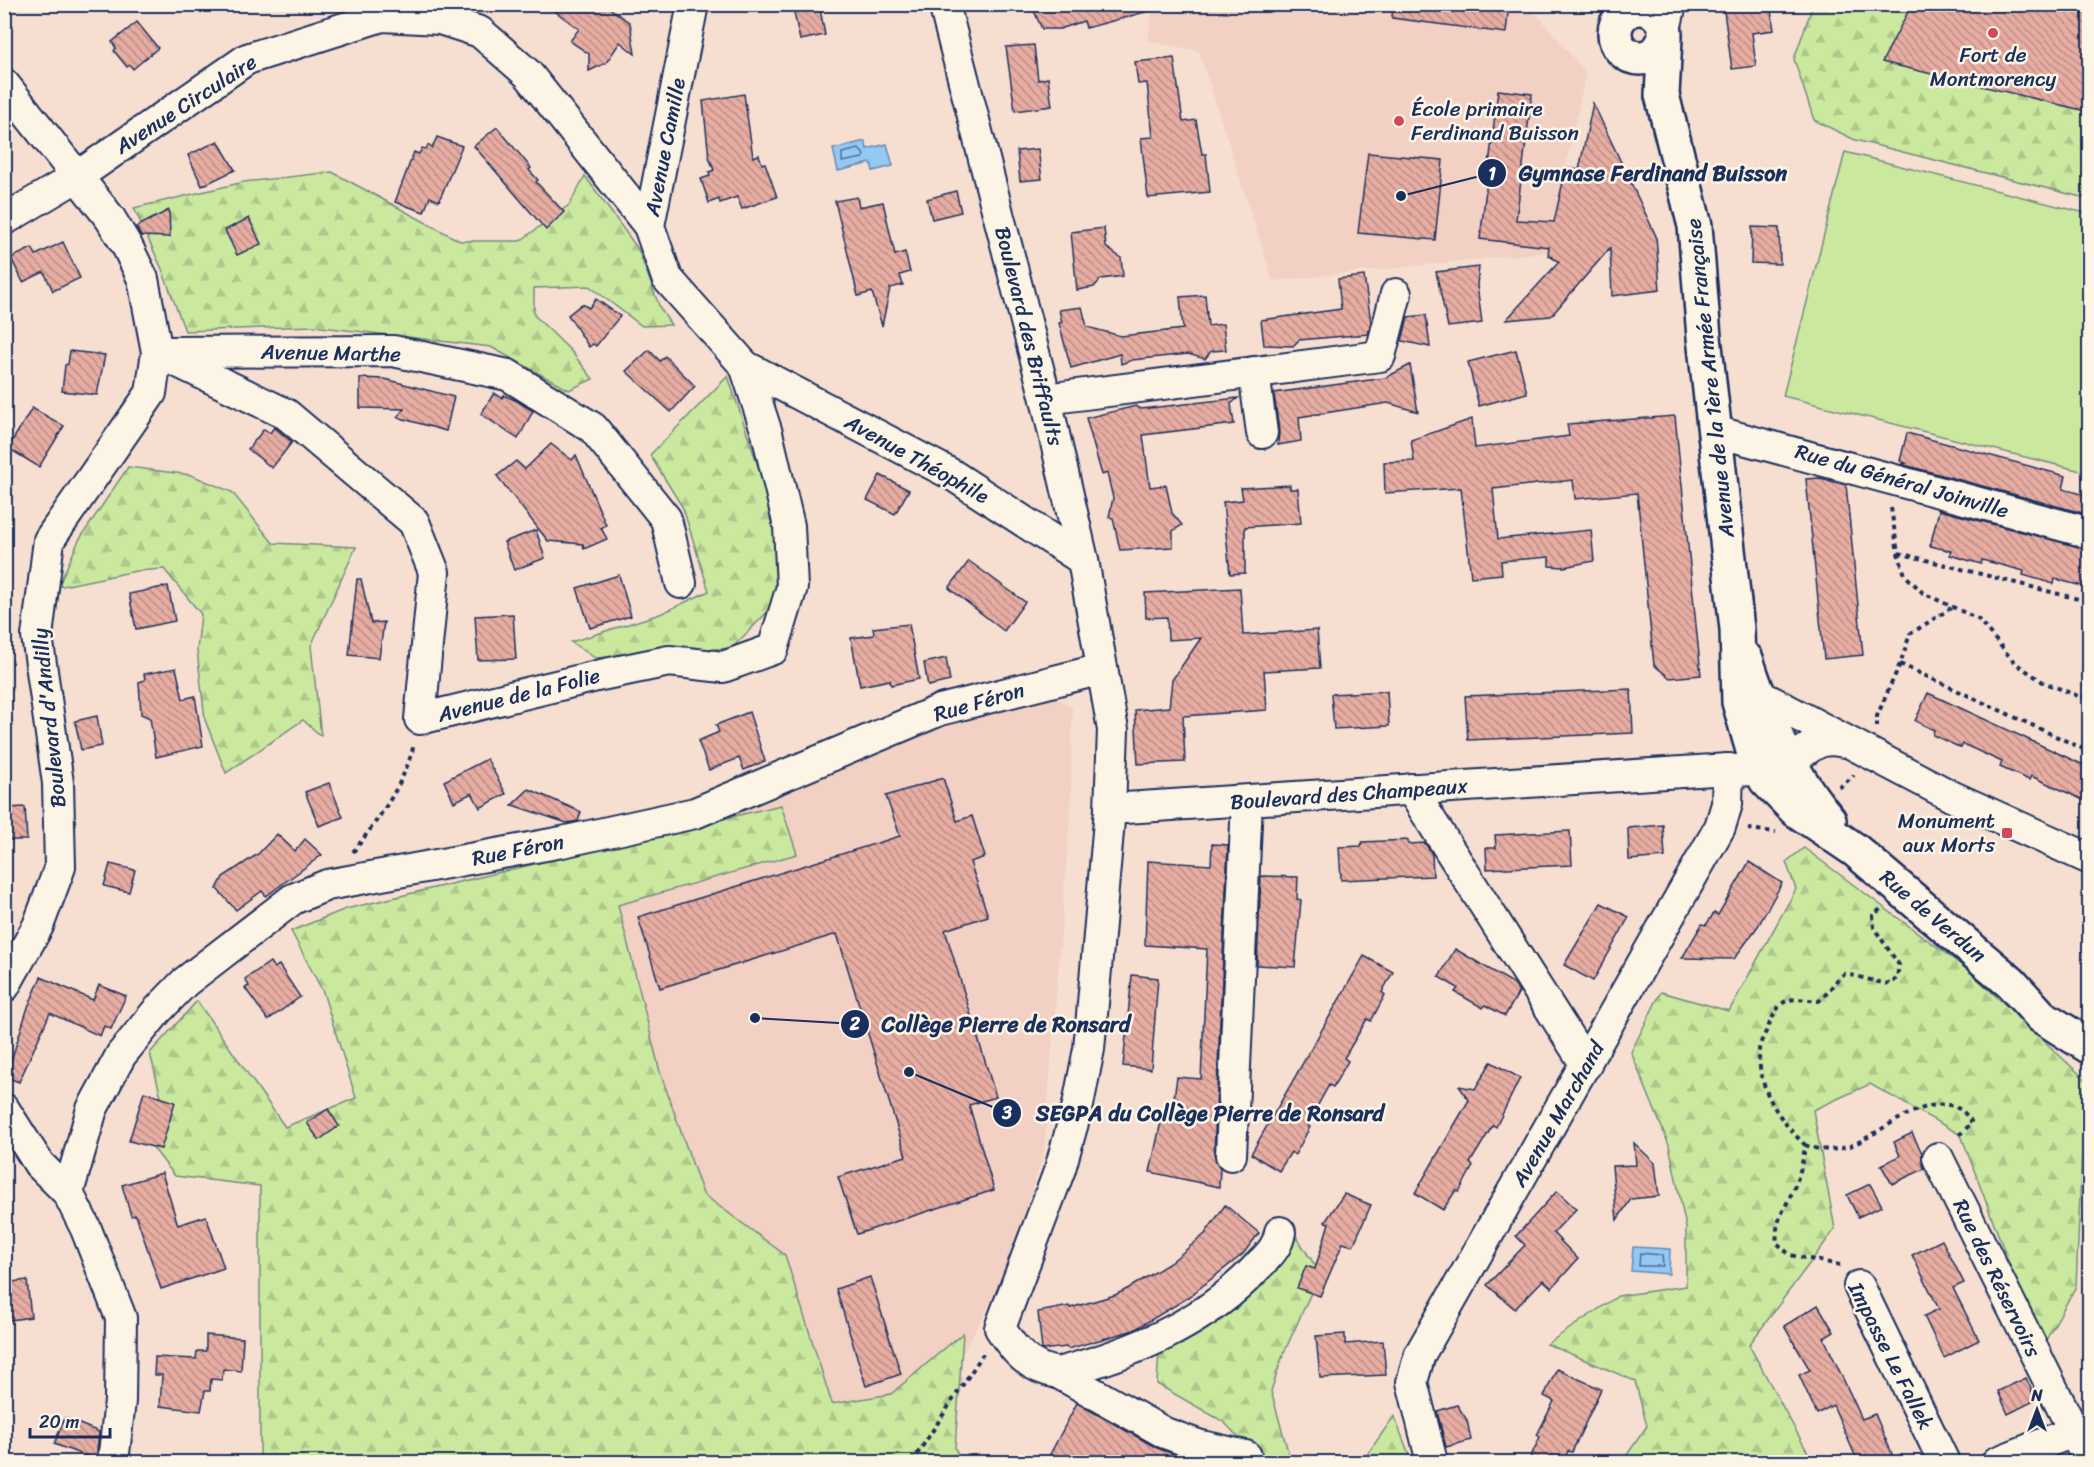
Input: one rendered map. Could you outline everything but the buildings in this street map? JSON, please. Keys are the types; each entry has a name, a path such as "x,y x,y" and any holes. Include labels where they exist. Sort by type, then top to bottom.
{"main road":[{"name":"Avenue de la 1ère Armée Française","path":"1599,4 1612,25 1644,21 1661,68 1662,95 1695,226 1714,431 1737,629 1738,702 1761,758"},
{"name":"Avenue de la 1ère Armée Française","path":"1737,629 1759,695 1761,758"},
{"name":"Rue de Verdun","path":"1761,758 1811,797 1855,850 2011,983 2041,1016 2090,1047"},
{"name":"Rue de Verdun","path":"2011,983 2054,1002 2090,1024"}],"street":[{"name":"Avenue Camille","path":"693,4 649,226 666,278 745,366"},
{"name":"Boulevard des Briffaults","path":"944,4 1046,399 1083,560 1102,669"},
{"name":"Avenue Circulaire","path":"4,220 78,176 247,59 382,16 440,20 480,32 528,74 649,226"},
{"name":"Boulevard d'Andilly","path":"4,84 110,218 143,279 157,352 151,393 49,540 37,636 58,783 60,867 38,926 4,987"},
{"path":"1046,399 1380,356 1396,294"},
{"name":"Avenue Marthe","path":"157,352 393,351 508,375 593,428 666,519 681,583"},
{"name":"Avenue de la Folie","path":"157,352 286,414 414,522 434,572 420,719 669,661 723,667 773,649 792,587 789,526 767,432 745,366"},
{"name":"Avenue Théophile","path":"745,366 951,474 1083,560"},
{"path":"1254,372 1262,433"},
{"name":"Rue du Général Joinville","path":"1714,431 2090,533"},
{"path":"1102,669 1113,730 1110,820 1089,1049 1078,1105 1060,1169 1000,1328 1015,1351 1028,1363 1043,1371 1058,1373 1102,1362 1152,1342 1203,1315 1248,1278 1272,1252 1279,1241 1280,1232"},
{"name":"Rue Féron","path":"68,1193 92,1109 121,1055 157,1011 185,982 293,898 327,885 562,842 695,813 940,711 1102,669"},
{"path":"1759,695 1844,742 1897,765 1952,796 2090,859"},
{"path":"1761,758 1795,727 1817,727"},
{"path":"1761,758 1821,740 1844,742"},
{"name":"Boulevard des Champeaux","path":"1110,820 1247,801 1761,758"},
{"name":"Avenue Marchand","path":"1432,1462 1412,1382 1420,1354 1720,827 1727,804 1761,758"},
{"path":"1411,789 1586,1065"},
{"path":"1231,1155 1247,801"},
{"path":"4,1109 39,1164 68,1193 86,1229 121,1318 120,1401 113,1462"},
{"name":"Rue des Réservoirs","path":"1938,1158 2089,1462"},
{"name":"Impasse Le Fallek","path":"1859,1286 1944,1462"},
{"path":"1058,1373 1165,1433 1198,1445 1245,1456"},
{"path":"1996,1462 2073,1432"}],"path":[{"path":"1887,477 1898,553 1905,575 1923,593 1978,619 2015,663 2043,682 2078,696 2088,697 2083,663 2090,653"},
{"path":"1898,553 2090,602"},
{"path":"1877,735 1877,716 1900,664 1910,634 1951,608"},
{"path":"1900,664 2090,753"},
{"path":"327,885 372,828 409,764 420,719"},
{"path":"1921,905 1884,908 1873,915 1874,928 1899,965 1897,977 1892,984 1878,983 1863,977 1844,974 1832,982 1827,995 1819,1001 1789,998 1778,1005 1758,1050 1765,1091 1784,1124 1805,1144 1829,1151 1851,1145 1878,1129 1929,1106 1948,1104 1965,1111 1972,1123 1961,1135 1947,1143 1938,1158"},
{"name":"Impasse Le Fallek","path":"1805,1144 1803,1166 1778,1217 1777,1243 1790,1255 1843,1266 1859,1286"},
{"path":"912,1462 1000,1328"}],"shaded area":[{"name":"École primaire Ferdinand Buisson","path":"1152,5 1529,5 1586,73 1548,252 1273,281 1199,51 1148,41"},
{"path":"1055,696 1072,708 1071,804 1044,1152 1004,1278 953,1371 838,1462 407,894 683,828 941,727"}],"green space":[{"path":"1813,5 2089,5 2089,199 1855,140 1814,120 1794,59"},
{"path":"1845,152 2089,214 2089,473 1783,396"},
{"path":"332,172 460,241 520,241 569,205 585,176 638,249 660,308 671,325 642,326 589,286 534,288 534,315 571,351 593,379 569,390 491,347 313,326 185,331 162,269 134,208 244,182"},
{"path":"728,376 765,487 792,587 732,648 595,658 571,642 660,614 709,591 683,508 650,455"},
{"path":"128,467 191,475 232,492 273,543 356,547 311,646 321,736 303,720 226,773 205,720 197,650 201,614 164,569 136,571 58,587 79,540"},
{"path":"781,805 797,854 618,905 660,1072 703,1194 785,1255 832,1404 891,1394 963,1333 955,1448 961,1462 260,1462 260,1186 175,1176 154,1149 164,1109 150,1053 197,1001 285,1127 356,1098 323,992 291,931 346,909"},
{"path":"1804,848 1968,970 2088,1082 2084,1104 2076,1286 2041,1349 1961,1135 1870,1084 1813,1110 1835,1229 1749,1345 1813,1462 1622,1462 1647,1426 1635,1381 1547,1344 1618,1296 1686,1286 1686,1227 1669,1145 1631,1052 1661,992 1729,1011 1796,889 1786,862"},
{"path":"1294,1233 1320,1273 1283,1355 1271,1391 1291,1462 1262,1462 1224,1422 1157,1384 1159,1349"},
{"path":"1394,1416 1412,1462 1362,1462"}],"water":[{"path":"865,141 867,149 887,144 893,166 873,171 871,163 838,171 833,149"},
{"path":"1633,1247 1670,1249 1669,1274 1631,1271"}],"place":[{"name":"Fort de Montmorency","path":"1993,33"},
{"name":"École primaire Ferdinand Buisson","path":"1399,121"},
{"name":"Gymnase Ferdinand Buisson","path":"1401,196"},
{"name":"Monument aux Morts","path":"2007,833"},
{"name":"Collège Pierre de Ronsard","path":"755,1018"},
{"name":"SEGPA du Collège Pierre de Ronsard","path":"909,1072"}]}
